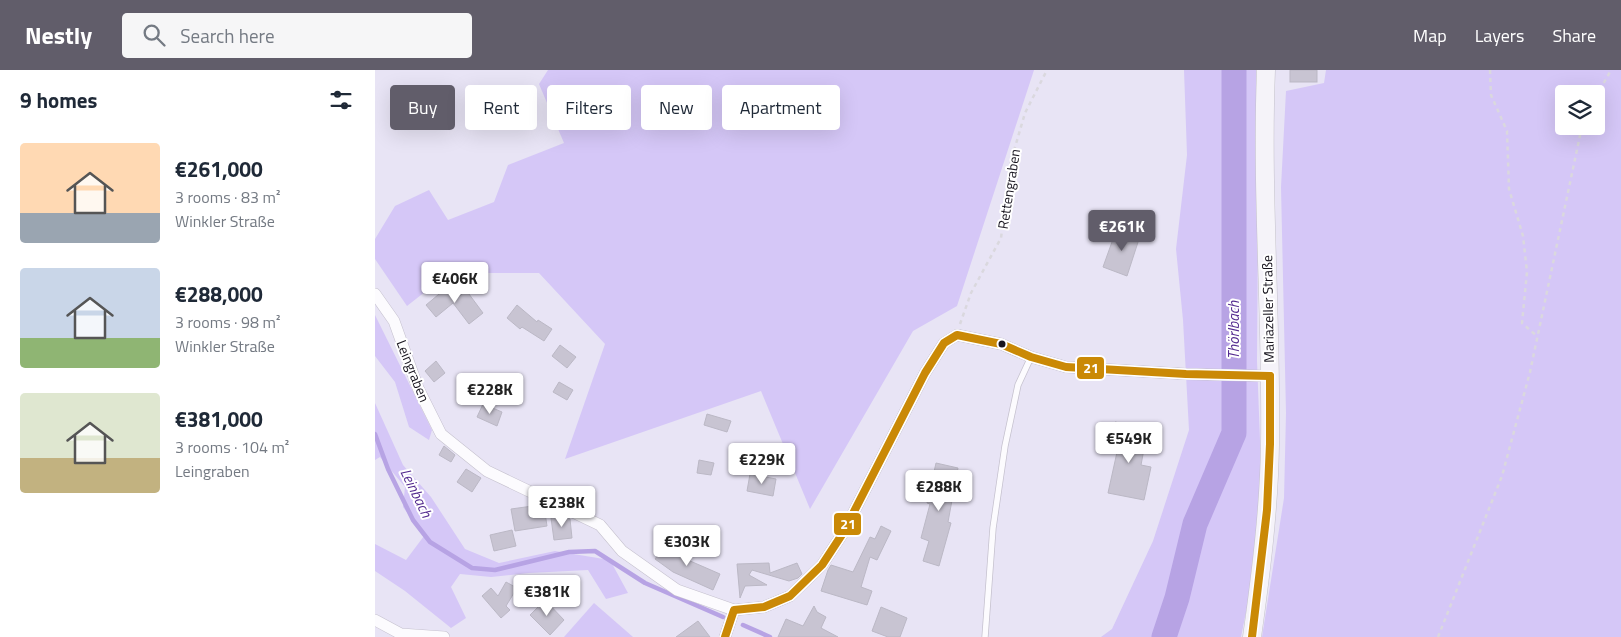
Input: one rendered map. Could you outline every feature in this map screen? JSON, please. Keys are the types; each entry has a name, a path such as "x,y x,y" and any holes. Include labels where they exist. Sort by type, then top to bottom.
{"main road":[{"name":"Mariazeller Straße","path":"1252,637 1267,510 1270,444 1266,376 1265,70"}],"street":[{"name":"Leingraben","path":"375,294 394,321 418,388 441,434 487,472 600,525 622,551 677,590 734,610"},
{"path":"725,637 734,610 764,607 790,596 822,565 843,533 925,373 944,343 957,335 1001,344 1031,357 1066,367 1187,374 1266,376"},
{"path":"375,620 401,634 444,637"}],"lane":[{"path":"985,637 993,528 1005,446 1019,385 1031,357"}],"path":[{"name":"Rettengraben","path":"957,335 971,293 1001,238 1011,160 1025,113 1047,70"},
{"path":"1490,70 1491,95 1507,131 1509,189 1523,236 1527,272 1522,323 1538,338"},
{"path":"1603,85 1611,70"},
{"path":"1438,637 1502,476 1538,338 1580,135"}],"shaded area":[{"path":"548,70 1034,70 957,306 913,331 810,509 761,391 565,459 605,344 539,273 449,273 407,306 375,259 375,239 395,206 429,190 448,220 494,202 508,165 564,143 558,130 631,130 631,85 547,85 547,103 539,84"},
{"path":"1184,70 1224,70 1226,435 1183,524 1156,637 1101,637 1112,629 1153,541 1189,430 1183,320 1176,249 1187,155"},
{"path":"1242,70 1256,70 1257,361 1262,493 1254,572 1241,637 1175,637 1192,560 1239,433"},
{"path":"1326,70 1621,70 1621,637 1262,637 1284,498 1286,413 1281,187 1286,91 1324,83"},
{"path":"375,315 432,430 429,440 409,427 395,382 375,356"},
{"path":"375,403 403,465 431,497 465,549 499,563 555,551 610,560 628,593 606,599 588,570 491,577 460,574 451,587 466,618 451,628 405,591 375,571 375,544 406,560 424,536 403,507 405,487 380,457 375,460"},
{"path":"594,603 633,637 564,637"}],"building":[{"path":"1290,70 1317,70 1317,82 1290,82"},
{"path":"1117,228 1140,236 1127,276 1103,267"},
{"path":"451,284 460,296 466,290 483,313 469,324 453,303 436,317 426,305"},
{"path":"517,305 537,322 538,320 552,329 544,341 522,327 520,329 507,318"},
{"path":"560,345 576,357 567,368 552,356"},
{"path":"436,361 445,373 434,382 425,371"},
{"path":"559,382 573,390 567,400 553,392"},
{"path":"483,404 502,412 497,426 477,417"},
{"path":"707,414 731,421 727,432 704,425"},
{"path":"1115,422 1142,428 1138,447 1144,449 1141,465 1151,467 1144,500 1108,493 1119,443 1110,441"},
{"path":"444,446 455,455 451,462 439,455"},
{"path":"699,460 714,463 711,475 697,473"},
{"path":"936,463 958,468 948,522 951,523 939,566 923,561 929,541 921,538 930,504 927,503"},
{"path":"466,469 481,478 472,492 457,482"},
{"path":"750,474 776,479 773,496 747,491"},
{"path":"544,506 547,526 515,531 511,509"},
{"path":"564,516 570,519 572,538 554,540 551,518"},
{"path":"881,526 891,531 877,560 870,557 861,587 872,591 867,605 821,591 831,565 853,572 870,537 875,539"},
{"path":"512,530 516,546 494,551 490,535"},
{"path":"668,542 683,554 681,557 720,574 713,590 673,572 655,559"},
{"path":"769,563 770,573 797,563 802,574 798,578 789,581 752,570 749,575 767,585 745,586 740,598 737,564"},
{"path":"506,582 517,588 506,606 510,610 501,618 482,596 491,588 498,596"},
{"path":"545,600 564,620 550,635 530,615"},
{"path":"814,606 817,612 826,617 821,628 838,637 778,637 786,619 803,626"},
{"path":"881,607 907,618 900,637 888,637 872,631"},
{"path":"698,621 710,637 676,637"}],"waterway":[{"name":"Thörlbach","path":"1164,637 1177,598 1195,524 1234,433 1234,70"},
{"name":"Leinbach","path":"375,434 388,469 413,520 430,542 472,568 495,570 569,552 595,551 645,583 723,617"},
{"name":"Leinbach","path":"743,625 770,637"}],"transit line":[{"name":"21","path":"725,637 734,610 764,607 790,596 822,565 843,533 925,373 944,343 957,335 1001,344 1031,357 1066,367 1186,374 1270,376"},
{"name":"21","path":"1252,637 1267,510 1270,444 1270,376"}]}
